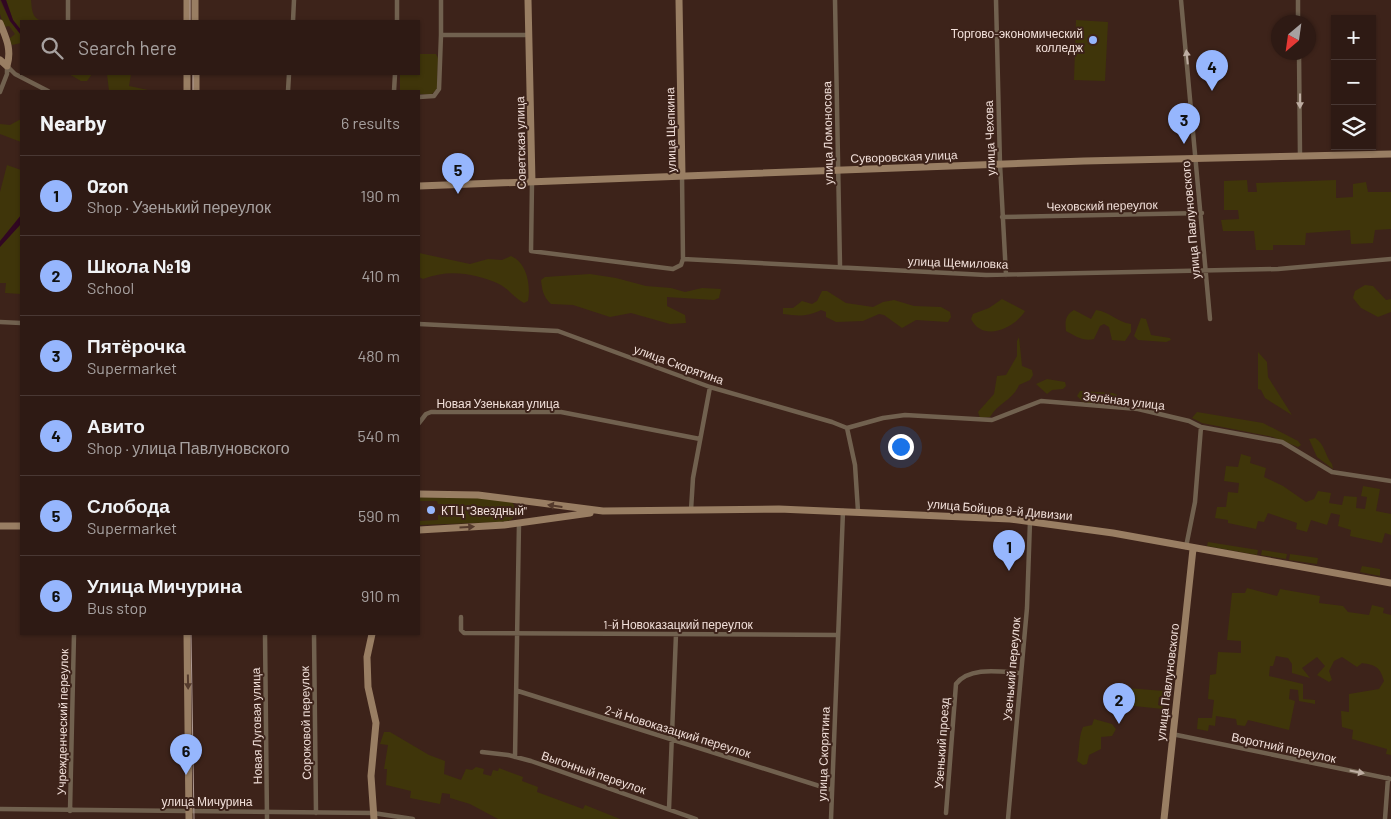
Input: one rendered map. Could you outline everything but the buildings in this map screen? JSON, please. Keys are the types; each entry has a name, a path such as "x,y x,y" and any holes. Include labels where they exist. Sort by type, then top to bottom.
{"street":[{"path":"68,0 68,20"},
{"path":"187,0 187,20"},
{"path":"195,0 195,20"},
{"path":"292,20 294,0"},
{"path":"397,0 397,20"},
{"path":"420,98 434,96 439,89 441,0"},
{"name":"Советская улица","path":"528,0 532,251"},
{"name":"улица Щепкина","path":"679,0 683,259"},
{"name":"улица Ломоносова","path":"835,0 840,266"},
{"name":"улица Чехова","path":"996,0 1000,164 1006,275"},
{"name":"улица Павлуновского","path":"1181,0 1202,214 1210,319"},
{"path":"1298,0 1298,15"},
{"path":"0,23 9,47 7,74 0,92"},
{"path":"441,35 528,35"},
{"path":"0,60 15,74 46,90"},
{"path":"1299,60 1300,156"},
{"path":"187,75 187,90"},
{"path":"196,75 196,90"},
{"path":"288,90 289,75"},
{"path":"394,90 395,75"},
{"name":"Суворовская улица","path":"420,186 1000,164 1391,154"},
{"name":"Чеховский переулок","path":"1002,217 1202,214"},
{"name":"улица Щемиловка","path":"532,251 673,269 681,265 683,259 782,266 840,266 1006,275 1278,268 1391,259"},
{"path":"0,322 20,323"},
{"name":"улица Скорятина","path":"420,324 558,331 710,387 847,428"},
{"path":"691,510 692,478 710,387"},
{"name":"Зелёная улица","path":"847,428 883,418 905,415 992,420 1041,401 1154,412 1189,420 1202,427 1282,442 1332,472 1391,481"},
{"name":"Новая Узенькая улица","path":"420,422 426,414 431,412 561,412 700,439"},
{"name":"улица Павлуновского","path":"1164,819 1202,427"},
{"path":"847,428 856,465 858,511"},
{"name":"улица Бойцов 9-й Дивизии","path":"420,494 478,496 603,511"},
{"name":"улица Бойцов 9-й Дивизии","path":"420,530 519,523 603,511 858,511 1030,521 1113,532 1190,548 1391,583"},
{"name":"улица Скорятина","path":"831,819 843,511"},
{"name":"Узенький переулок","path":"1008,819 1021,673 1030,521"},
{"path":"515,757 518,691 519,523"},
{"path":"0,526 20,526"},
{"name":"1-й Новоказацкий переулок","path":"461,617 461,630 464,633 838,635"},
{"path":"669,809 676,634"},
{"name":"Учрежденческий переулок","path":"70,811 74,635"},
{"path":"187,635 189,819"},
{"name":"Новая Луговая улица","path":"265,635 267,819"},
{"name":"Сороковой переулок","path":"314,635 316,813"},
{"path":"372,635 367,657 368,687 376,723 372,776 373,816"},
{"name":"Узенький проезд","path":"946,813 956,684 968,676 983,671 1021,673"},
{"name":"2-й Новоказацкий переулок","path":"518,691 832,790"},
{"name":"Воротний переулок","path":"1172,734 1390,778"},
{"name":"Выгонный переулок","path":"482,752 515,757 696,819"},
{"path":"1385,819 1390,778"},
{"name":"улица Мичурина","path":"0,809 267,811 413,819"}],"shaded area":[{"path":"0,0 10,21 20,34 20,43 12,45 9,39 15,34 9,26 4,27 0,14"},
{"path":"1,0 6,0 13,20 20,29 20,34 10,21"},
{"path":"6,0 31,0 34,16 39,20 20,20 20,29 13,20"},
{"path":"1076,20 1108,22 1105,81 1074,80"},
{"path":"420,54 436,54 438,58 437,89 431,95 420,94 420,90 400,90 400,75 420,75"},
{"path":"71,75 91,75 87,81 81,81"},
{"path":"107,75 131,75 129,86 148,90 109,90"},
{"path":"20,120 20,142 0,134 0,124 10,125"},
{"path":"7,165 20,170 20,294 5,293 6,283 0,283 0,192"},
{"path":"1247,180 1248,192 1257,192 1256,183 1336,180 1336,198 1353,197 1353,184 1366,182 1368,192 1391,192 1391,229 1375,230 1373,243 1351,244 1350,230 1306,233 1305,245 1273,245 1273,250 1256,250 1254,231 1223,231 1221,220 1239,219 1238,210 1224,210 1224,181"},
{"path":"20,216 20,225 0,247 0,241"},
{"path":"420,253 470,264 488,259 502,260 511,256 521,264 527,275 528,301 524,303 506,288 481,277 452,273 423,279 420,278"},
{"path":"590,274 685,292 702,288 721,289 719,298 714,300 667,297 667,306 685,315 686,323 670,324 631,313 610,317 573,305 551,304 542,290 541,280 545,277"},
{"path":"1365,285 1373,286 1386,300 1391,299 1391,312 1378,317 1361,308 1353,298 1355,291"},
{"path":"822,291 827,291 846,303 873,307 883,302 894,300 914,306 941,307 950,312 951,317 948,322 916,320 902,328 884,315 879,314 863,321 836,322 826,317 826,312 821,310 802,315 783,314 783,308 793,308 802,301 812,304 817,301"},
{"path":"1002,299 1025,311 1014,323 999,330 983,330 976,326 971,319 973,314 989,308"},
{"path":"1074,310 1091,319 1096,310 1105,313 1131,324 1131,332 1125,341 1112,340 1109,327 1104,324 1100,326 1094,339 1080,338 1066,331 1066,319"},
{"path":"1141,318 1146,319 1151,335 1170,338 1171,340 1166,342 1138,340 1134,336"},
{"path":"1019,337 1022,366 1032,370 1033,375 1030,380 1019,385 1013,394 990,417 980,418 978,412 994,394 997,376 1006,375 1017,356 1017,341"},
{"path":"1258,352 1267,362 1268,377 1292,415 1265,398 1261,390 1258,389"},
{"path":"1047,379 1065,382 1066,386 1063,389 1052,390 1047,394 1036,384"},
{"path":"1080,391 1113,393 1117,395 1118,401 1112,404 1084,403 1077,396"},
{"path":"1197,412 1263,423 1298,441 1301,445 1298,447 1273,437 1202,423 1192,418"},
{"path":"1315,438 1323,447 1333,469 1317,457 1309,439"},
{"path":"1241,454 1251,457 1250,463 1266,468 1264,477 1283,486 1306,502 1314,499 1318,491 1331,493 1329,503 1342,505 1344,496 1357,497 1356,508 1365,509 1367,497 1361,496 1363,486 1380,489 1376,511 1391,514 1391,535 1385,533 1382,543 1350,536 1351,530 1338,526 1340,515 1331,513 1327,525 1311,520 1307,532 1296,529 1297,523 1268,513 1264,522 1258,521 1256,529 1215,518 1217,507 1226,507 1228,492 1238,493 1239,483 1224,481 1226,466 1238,467"},
{"path":"420,497 478,498 512,502 516,514 511,520 502,522 420,525 420,521 438,520 438,515 443,515 443,504 438,504 437,501 420,501"},
{"path":"1208,542 1258,550 1257,555 1207,546"},
{"path":"1262,550 1287,554 1286,559 1261,555"},
{"path":"1290,554 1318,558 1317,564 1289,560"},
{"path":"1362,566 1380,569 1380,576 1360,572"},
{"path":"1247,588 1277,596 1280,589 1320,596 1319,603 1343,606 1348,612 1369,615 1372,605 1384,608 1383,613 1391,615 1391,755 1386,754 1387,749 1352,739 1353,730 1342,727 1341,711 1349,712 1349,694 1379,689 1384,681 1379,670 1374,666 1362,663 1357,667 1342,657 1334,661 1329,671 1332,680 1329,682 1317,675 1325,666 1317,657 1302,668 1310,678 1292,673 1292,664 1288,658 1276,656 1273,666 1270,666 1269,676 1303,684 1303,699 1315,700 1315,704 1299,701 1298,690 1290,689 1289,699 1295,701 1289,730 1248,720 1245,726 1237,725 1236,719 1216,716 1215,726 1209,725 1208,731 1197,729 1198,718 1212,718 1214,700 1208,699 1210,675 1216,674 1218,652 1241,653 1241,641 1227,640 1232,593 1245,593"},
{"path":"1127,688 1164,691 1164,697 1159,697 1158,705 1163,706 1163,709 1124,705"},
{"path":"1094,719 1112,724 1116,729 1112,736 1101,737 1101,749 1089,755 1087,764 1083,765 1077,761 1080,735 1083,727 1092,725"},
{"path":"384,732 390,732 429,755 445,761 444,774 461,780 466,769 472,770 476,767 484,769 483,774 491,776 493,770 498,771 499,768 523,777 522,781 538,787 537,792 583,809 585,805 620,819 498,819 470,804 450,798 450,794 442,793 440,804 410,798 411,791 386,785 387,769 384,769 388,745 380,744"}],"tram line":[{"path":"190,0 190,20"},
{"path":"193,75 193,90"},
{"path":"191,635 194,819"}],"place":[{"name":"Торгово-экономический колледж","path":"1093,40"},
{"name":"Авито","path":"1212,91"},
{"name":"Пятёрочка","path":"1184,144"},
{"name":"Слобода","path":"458,194"},
{"name":"КТЦ \"Звездный\"","path":"431,510"},
{"name":"Ozon","path":"1009,571"},
{"name":"Школа №19","path":"1119,724"},
{"name":"Улица Мичурина","path":"186,775"}]}
